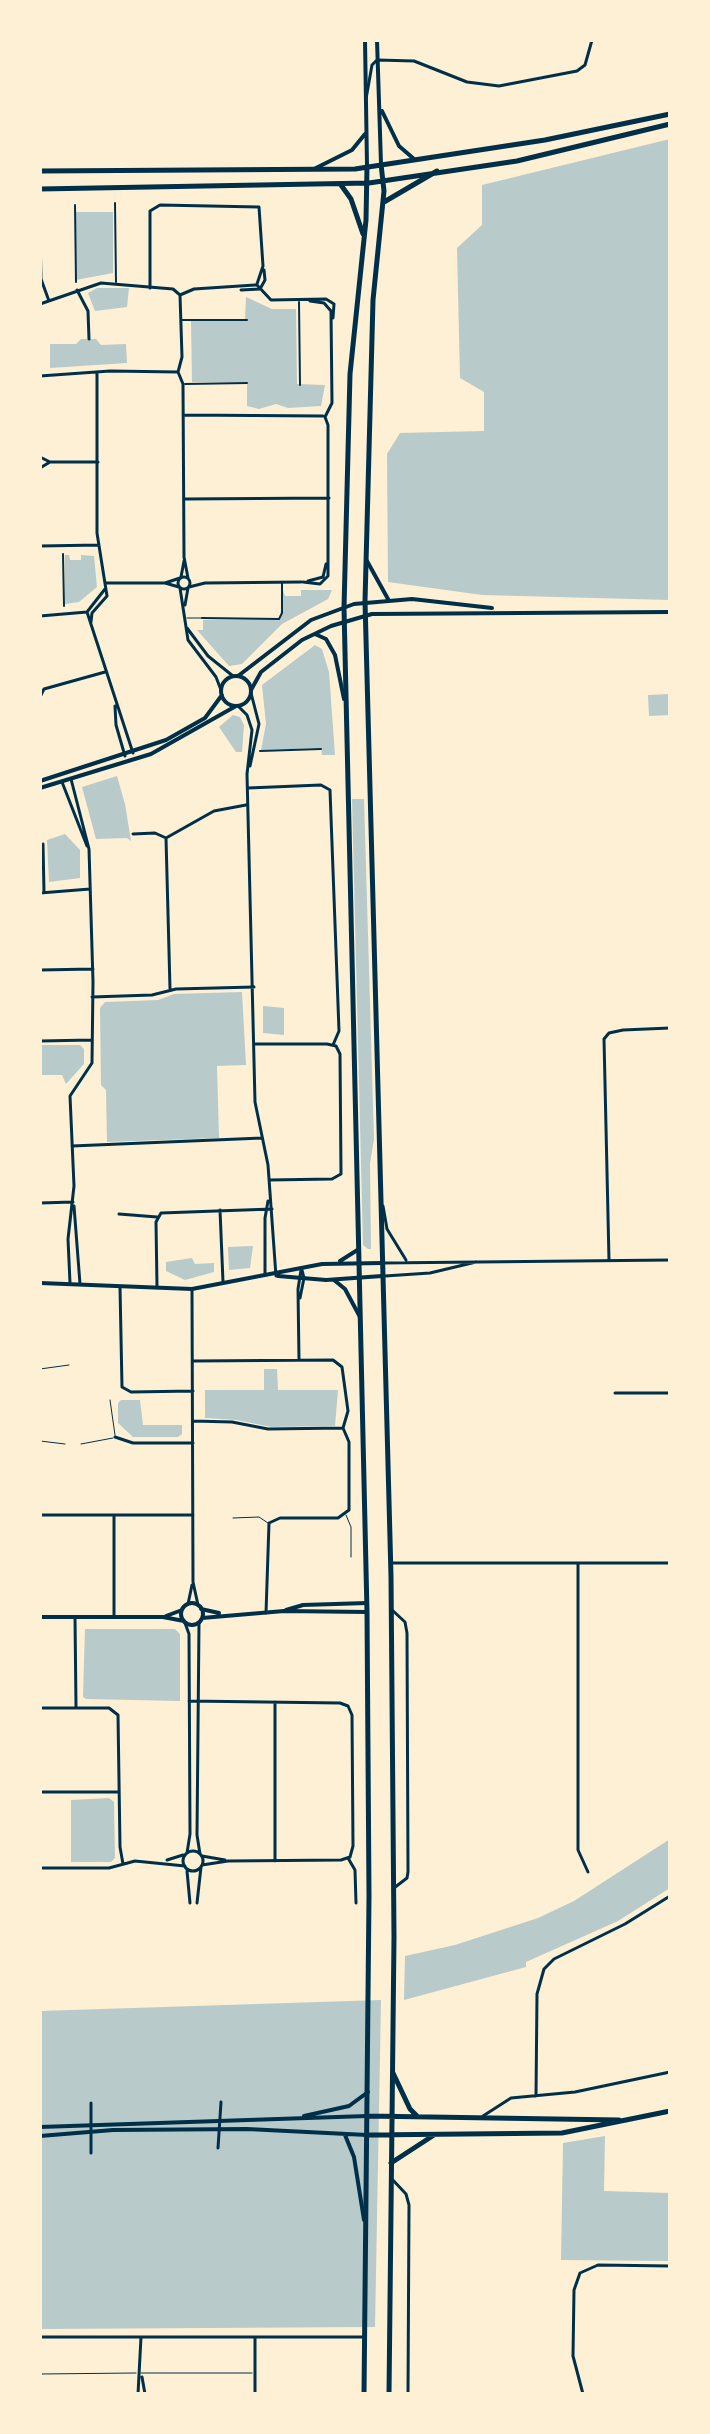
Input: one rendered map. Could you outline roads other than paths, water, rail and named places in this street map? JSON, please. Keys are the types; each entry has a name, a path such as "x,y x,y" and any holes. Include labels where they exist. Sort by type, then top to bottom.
{"main road":[{"path":"40,171 311,171 367,166 545,140 670,114"},
{"path":"40,189 369,183 529,158 670,124"},
{"path":"381,164 383,203 373,300 365,615 391,1563 394,1888 389,2394"},
{"path":"364,2394 368,2092 367,1603 344,608 350,374 365,239 369,183 367,166"},
{"path":"383,203 439,170"},
{"path":"340,185 351,199 365,239"},
{"path":"392,2072 410,2109 418,2117"},
{"path":"367,2135 562,2133 670,2111"},
{"path":"367,2116 571,2122 636,2119"},
{"path":"391,2163 434,2134"}],"street":[{"path":"365,40 367,166"},
{"path":"377,40 381,164"},
{"path":"366,100 372,65 380,60 414,61 467,82 499,86 577,71 585,65 592,40"},
{"path":"381,109 399,146 414,159"},
{"path":"311,171 352,150 362,142 366,132"},
{"path":"115,203 116,282"},
{"path":"75,205 76,282"},
{"path":"150,288 150,211 157,206 257,205 263,214 265,280 258,287 194,289 180,295"},
{"path":"40,235 41,279 49,301"},
{"path":"40,304 77,290 116,282 173,289 180,295 182,357 178,372 183,384 184,557 189,588 184,608"},
{"path":"165,583 189,588 205,583 322,581 327,559 328,425 325,417 332,403 332,322 327,305 310,301 271,300 258,287"},
{"path":"77,290 88,311 89,339"},
{"path":"299,301 300,385"},
{"path":"182,320 247,320"},
{"path":"40,376 178,372"},
{"path":"40,616 89,613 105,602 99,545 97,373"},
{"path":"183,384 247,383"},
{"path":"183,415 325,417"},
{"path":"40,457 50,462 98,462"},
{"path":"40,468 50,462"},
{"path":"184,499 329,498"},
{"path":"40,546 99,545"},
{"path":"63,554 64,606"},
{"path":"184,557 180,587 188,640 216,677 227,703 237,706 251,725 247,774 255,1102 269,1180 266,1277"},
{"path":"366,559 388,599"},
{"path":"105,586 165,583 180,578 205,583"},
{"path":"202,618 279,619 282,613 282,582"},
{"path":"40,781 133,753 200,721 211,712 225,681 301,626 344,608 365,601 388,599 514,611"},
{"path":"40,788 127,763 169,746 247,701 269,665 314,634 365,615 514,611 670,612"},
{"path":"89,613 115,706 135,760"},
{"path":"185,625 199,647 222,670 247,680 259,732 247,774"},
{"path":"314,634 326,639 335,655 345,705"},
{"path":"40,697 44,689 105,672"},
{"path":"40,684 44,689"},
{"path":"115,706 116,725 127,763"},
{"path":"260,751 321,749"},
{"path":"69,772 89,849 93,969 91,1067 70,1096 73,1202 80,1284"},
{"path":"60,775 74,820 89,849"},
{"path":"248,788 321,785 330,790 339,1031 333,1045"},
{"path":"166,838 214,811 248,805"},
{"path":"133,834 155,833 166,838"},
{"path":"166,838 170,989"},
{"path":"43,844 42,893 90,889"},
{"path":"40,970 93,969"},
{"path":"92,997 152,995 170,989 254,987"},
{"path":"609,1260 604,1039 609,1033 623,1030 670,1028"},
{"path":"40,1041 92,1040"},
{"path":"254,1044 333,1045"},
{"path":"269,1180 332,1179 341,1174 340,1054 333,1045"},
{"path":"72,1146 262,1138"},
{"path":"380,1182 387,1229 408,1262"},
{"path":"40,1203 73,1202"},
{"path":"70,1283 68,1239 73,1202"},
{"path":"220,1209 223,1282"},
{"path":"119,1214 157,1217 166,1211 269,1209"},
{"path":"269,1209 276,1276"},
{"path":"157,1217 157,1287"},
{"path":"338,1262 360,1249"},
{"path":"276,1276 334,1280 430,1273 484,1260"},
{"path":"40,1283 192,1289 276,1276 338,1262 670,1260"},
{"path":"299,1360 301,1270"},
{"path":"334,1280 345,1289 354,1312 362,1319"},
{"path":"120,1287 122,1387 131,1392 193,1391"},
{"path":"163,1617 182,1610 188,1604 193,1582 192,1289"},
{"path":"193,1361 333,1360 341,1365 348,1411 343,1428 349,1442 350,1505 346,1515 280,1518 269,1523 266,1613"},
{"path":"615,1393 670,1393"},
{"path":"193,1421 232,1422 275,1429 343,1428"},
{"path":"115,1437 133,1443 193,1443"},
{"path":"40,1515 193,1515"},
{"path":"114,1515 114,1617"},
{"path":"391,1563 670,1563"},
{"path":"578,1563 578,1850 588,1872"},
{"path":"193,1582 200,1607 197,1701 202,1866 197,1903"},
{"path":"284,1611 303,1605 367,1603"},
{"path":"188,1604 221,1614"},
{"path":"391,1609 405,1622 407,1633 408,1872 407,1878 394,1888"},
{"path":"182,1610 189,1634 190,1834 185,1867 190,1903"},
{"path":"40,1617 163,1617 184,1622 221,1614 367,1612"},
{"path":"75,1617 76,1707"},
{"path":"189,1701 340,1703 351,1711 353,1846 348,1858"},
{"path":"275,1702 275,1861"},
{"path":"40,1708 109,1708 118,1715 123,1864"},
{"path":"40,1792 119,1792"},
{"path":"40,1868 103,1869 163,1861 195,1851 228,1861"},
{"path":"163,1861 195,1871 202,1866 228,1861 348,1858"},
{"path":"348,1858 355,1870 356,1903"},
{"path":"536,2096 537,1994 544,1969 554,1959 625,1924 670,1896"},
{"path":"480,2118 508,2100 620,2085 670,2072"},
{"path":"294,2119 349,2106 368,2092"},
{"path":"218,2148 221,2102"},
{"path":"91,2103 91,2153"},
{"path":"40,2136 91,2128 367,2116"},
{"path":"40,2127 220,2129 367,2135"},
{"path":"344,2134 354,2157 365,2230"},
{"path":"391,2178 406,2194 409,2205 408,2394"},
{"path":"583,2394 573,2356 574,2290 580,2273 598,2265 670,2266"},
{"path":"255,2336 255,2394"},
{"path":"40,2337 364,2337"},
{"path":"138,2394 141,2337"},
{"path":"141,2373 145,2394"}],"lane":[{"path":"184,618 202,618"},
{"path":"40,1369 69,1365"},
{"path":"81,1444 103,1443 115,1437 110,1400"},
{"path":"40,1441 65,1444"},
{"path":"346,1515 351,1527 351,1557"},
{"path":"233,1518 259,1517 269,1523"},
{"path":"40,2374 255,2373"}]}
